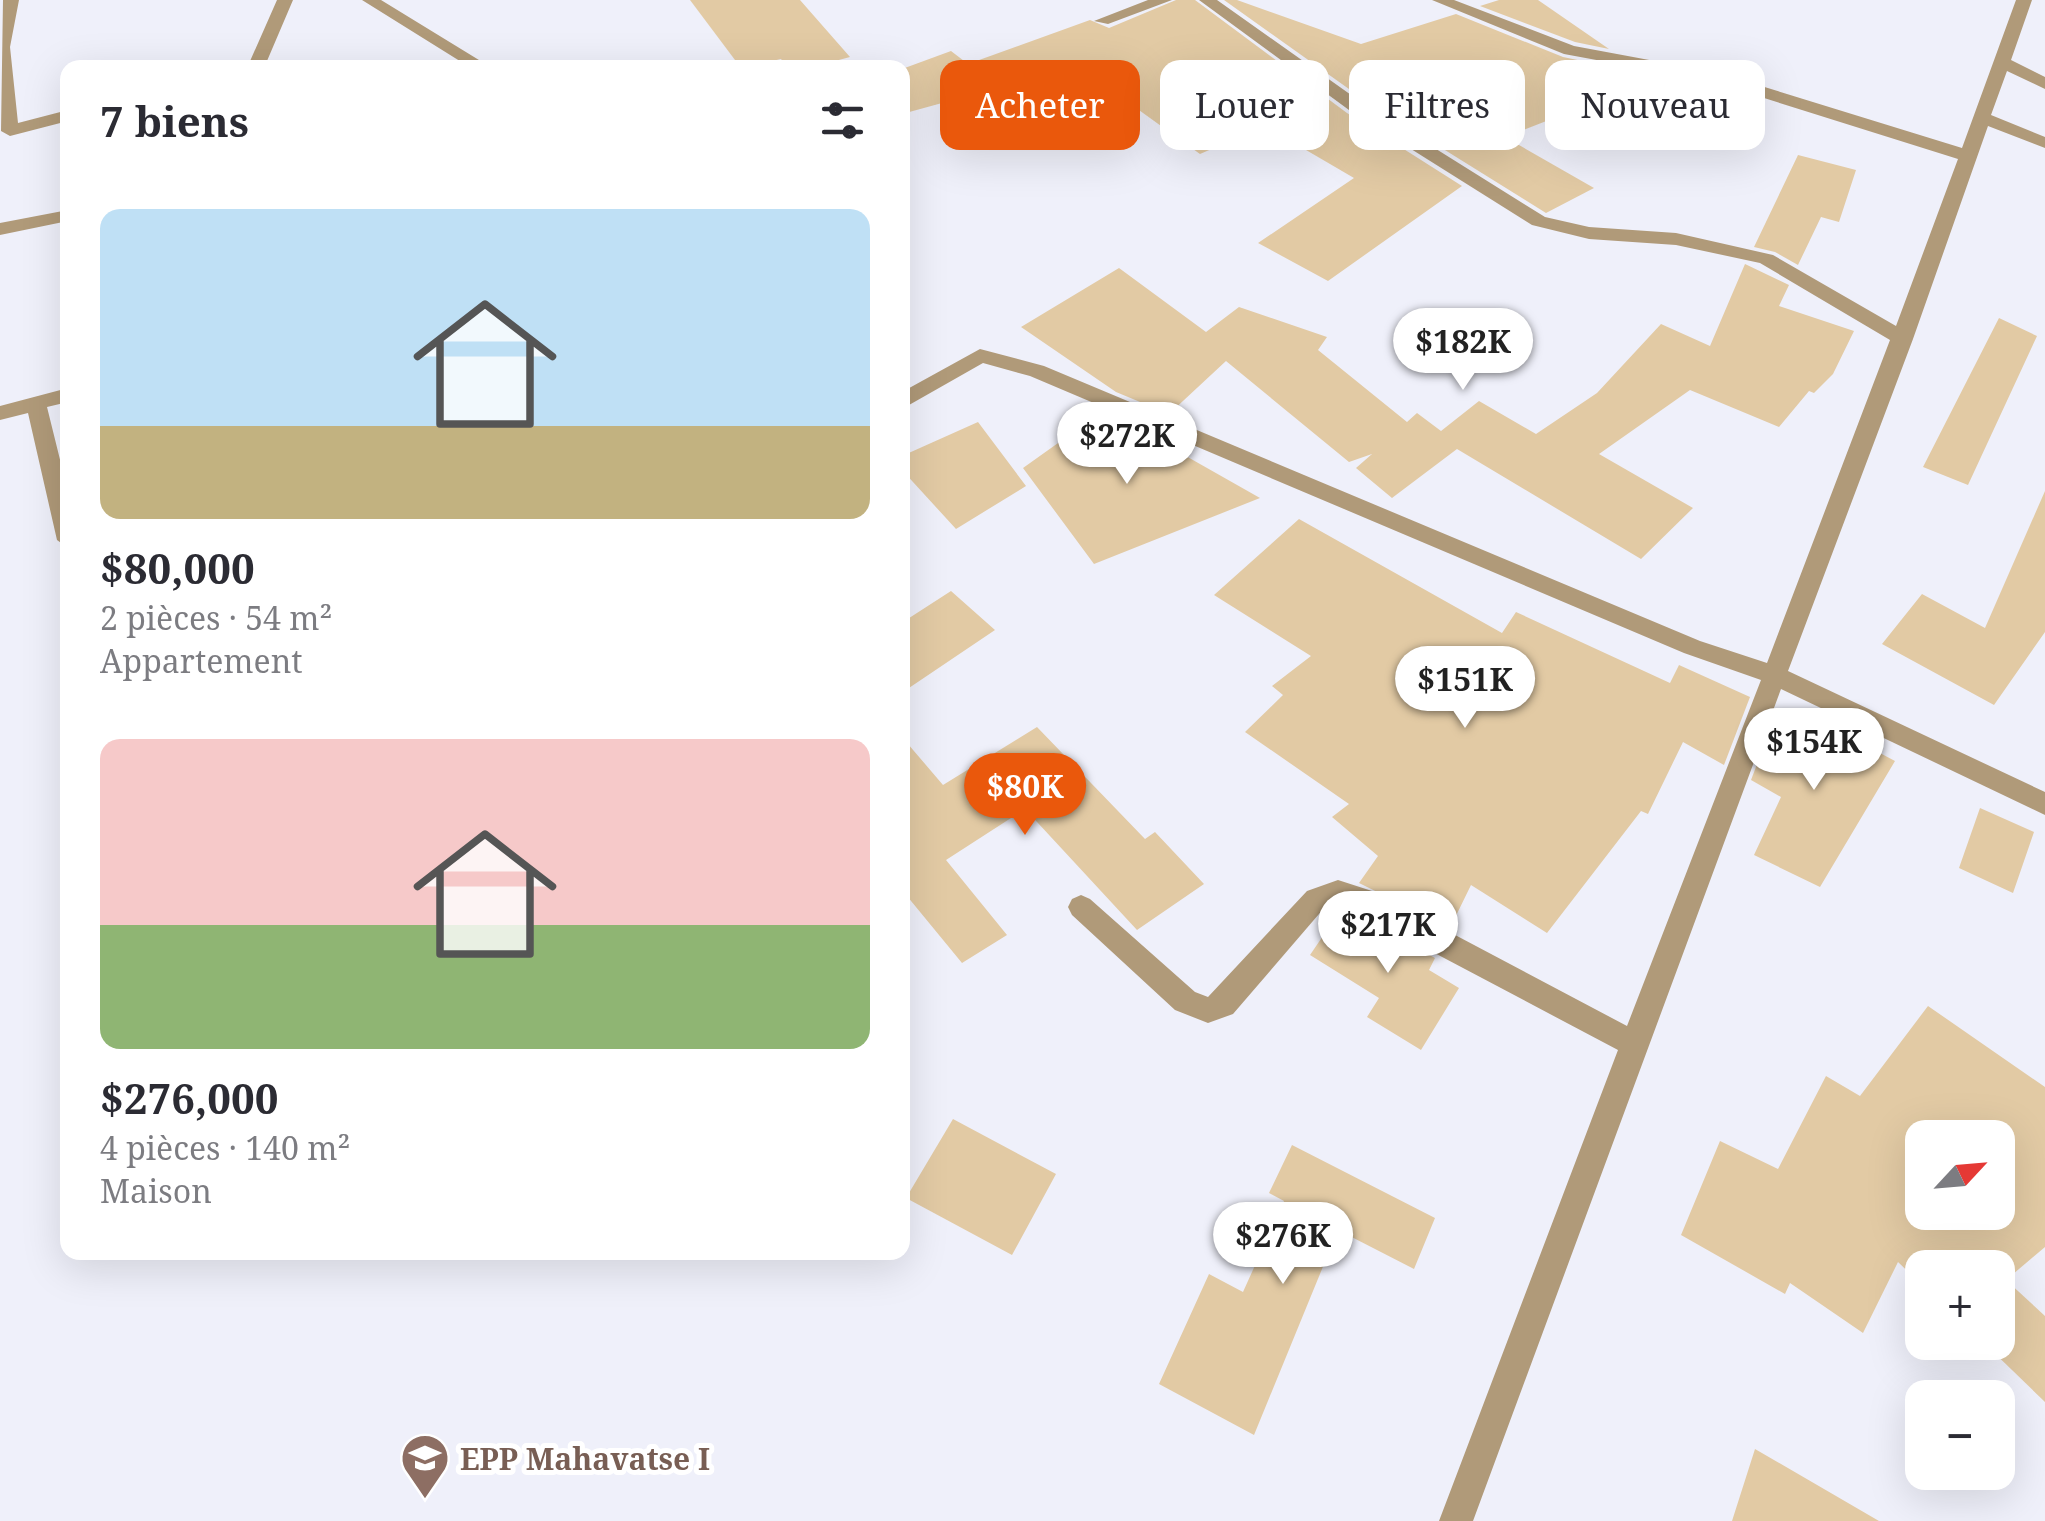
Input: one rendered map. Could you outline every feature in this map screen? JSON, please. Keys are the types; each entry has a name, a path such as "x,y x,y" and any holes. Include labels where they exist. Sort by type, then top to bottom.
{"street":[{"path":"11,0 2,47 10,130 60,116"},
{"path":"259,60 285,0"},
{"path":"370,0 471,60"},
{"path":"1102,21 1164,0"},
{"path":"1206,0 1356,106 1539,221 1589,233 1676,239 1766,259 1903,339"},
{"path":"1440,0 1570,50 1713,78 1968,156"},
{"path":"1492,0 1570,50"},
{"path":"1456,1521 1631,1043 1903,339 2024,0"},
{"path":"2002,62 2045,84"},
{"path":"1982,116 2045,143"},
{"path":"0,229 60,217"},
{"path":"910,397 980,356 1037,371 1692,647 1775,675 2045,804"},
{"path":"0,413 60,397"},
{"path":"36,404 60,506"},
{"path":"1082,907 1185,1000 1208,1010 1223,1005 1316,899 1338,892 1363,899 1631,1043"}],"building":[{"path":"690,0 800,0 850,57 839,60 735,60"},
{"path":"1176,0 1195,0 1276,60 1160,60 1160,125 1140,111 1140,60 979,60 1090,20 1109,28"},
{"path":"1224,0 1237,0 1361,44 1456,14 1577,60 1545,60 1545,121 1525,129 1525,60 1349,60 1349,89 1329,75 1329,60 1308,60"},
{"path":"1499,0 1538,0 1609,49 1575,42 1480,6"},
{"path":"951,51 963,60 940,60 940,104 910,112 910,66"},
{"path":"1329,100 1349,114 1349,150 1405,150 1462,186 1328,281 1258,243 1354,178 1306,150 1329,150"},
{"path":"1525,148 1594,188 1546,213 1445,150"},
{"path":"1798,155 1856,170 1839,222 1821,217 1798,265 1775,252 1754,247"},
{"path":"1745,264 1789,285 1779,306 1854,331 1833,374 1814,393 1809,391 1779,427 1690,390 1599,454 1693,508 1641,559 1457,449 1392,498 1356,468 1372,454 1349,462 1226,361 1169,414 1116,392 1021,327 1119,268 1206,332 1239,307 1327,337 1318,350 1407,422 1417,413 1441,431 1479,401 1536,434 1597,393 1661,324 1710,346"},
{"path":"1999,318 2037,336 1968,485 1923,467"},
{"path":"1103,411 1151,431 1147,434 1260,498 1094,564 1023,468"},
{"path":"978,422 1026,486 956,529 910,479 910,452"},
{"path":"2045,491 2045,632 1994,705 1882,644 1922,594 1985,628"},
{"path":"1299,519 1502,633 1516,612 1670,683 1679,665 1750,697 1724,765 1683,742 1648,814 1641,811 1547,933 1471,885 1450,928 1359,883 1378,856 1332,817 1349,804 1245,732 1283,695 1272,686 1311,656 1214,595"},
{"path":"951,591 995,630 910,687 910,617"},
{"path":"1795,708 1895,761 1820,887 1754,855 1781,797 1751,780 1778,709 1790,715"},
{"path":"1037,727 1145,839 1155,832 1204,884 1137,930 1025,809 946,860 1007,935 962,963 910,900 910,746 943,785"},
{"path":"1980,808 2034,832 2013,893 1959,868"},
{"path":"1342,908 1435,958 1429,970 1459,988 1421,1050 1367,1017 1379,998 1310,955"},
{"path":"1928,1006 2045,1087 2045,1247 2015,1272 2015,1250 1905,1250 1905,1269 1898,1262 1863,1333 1790,1283 1785,1294 1681,1235 1720,1141 1778,1169 1826,1076 1860,1096"},
{"path":"953,1119 1056,1174 1012,1255 910,1200 910,1191"},
{"path":"1292,1145 1435,1218 1414,1269 1338,1230 1254,1435 1159,1384 1209,1274 1243,1292 1284,1201 1269,1193"},
{"path":"2015,1288 2045,1316 2045,1402 2002,1360 2015,1360"},
{"path":"1755,1449 1879,1521 1732,1521"}],"place":[{"name":"EPP Mahavatse I","path":"425,1500"}]}
